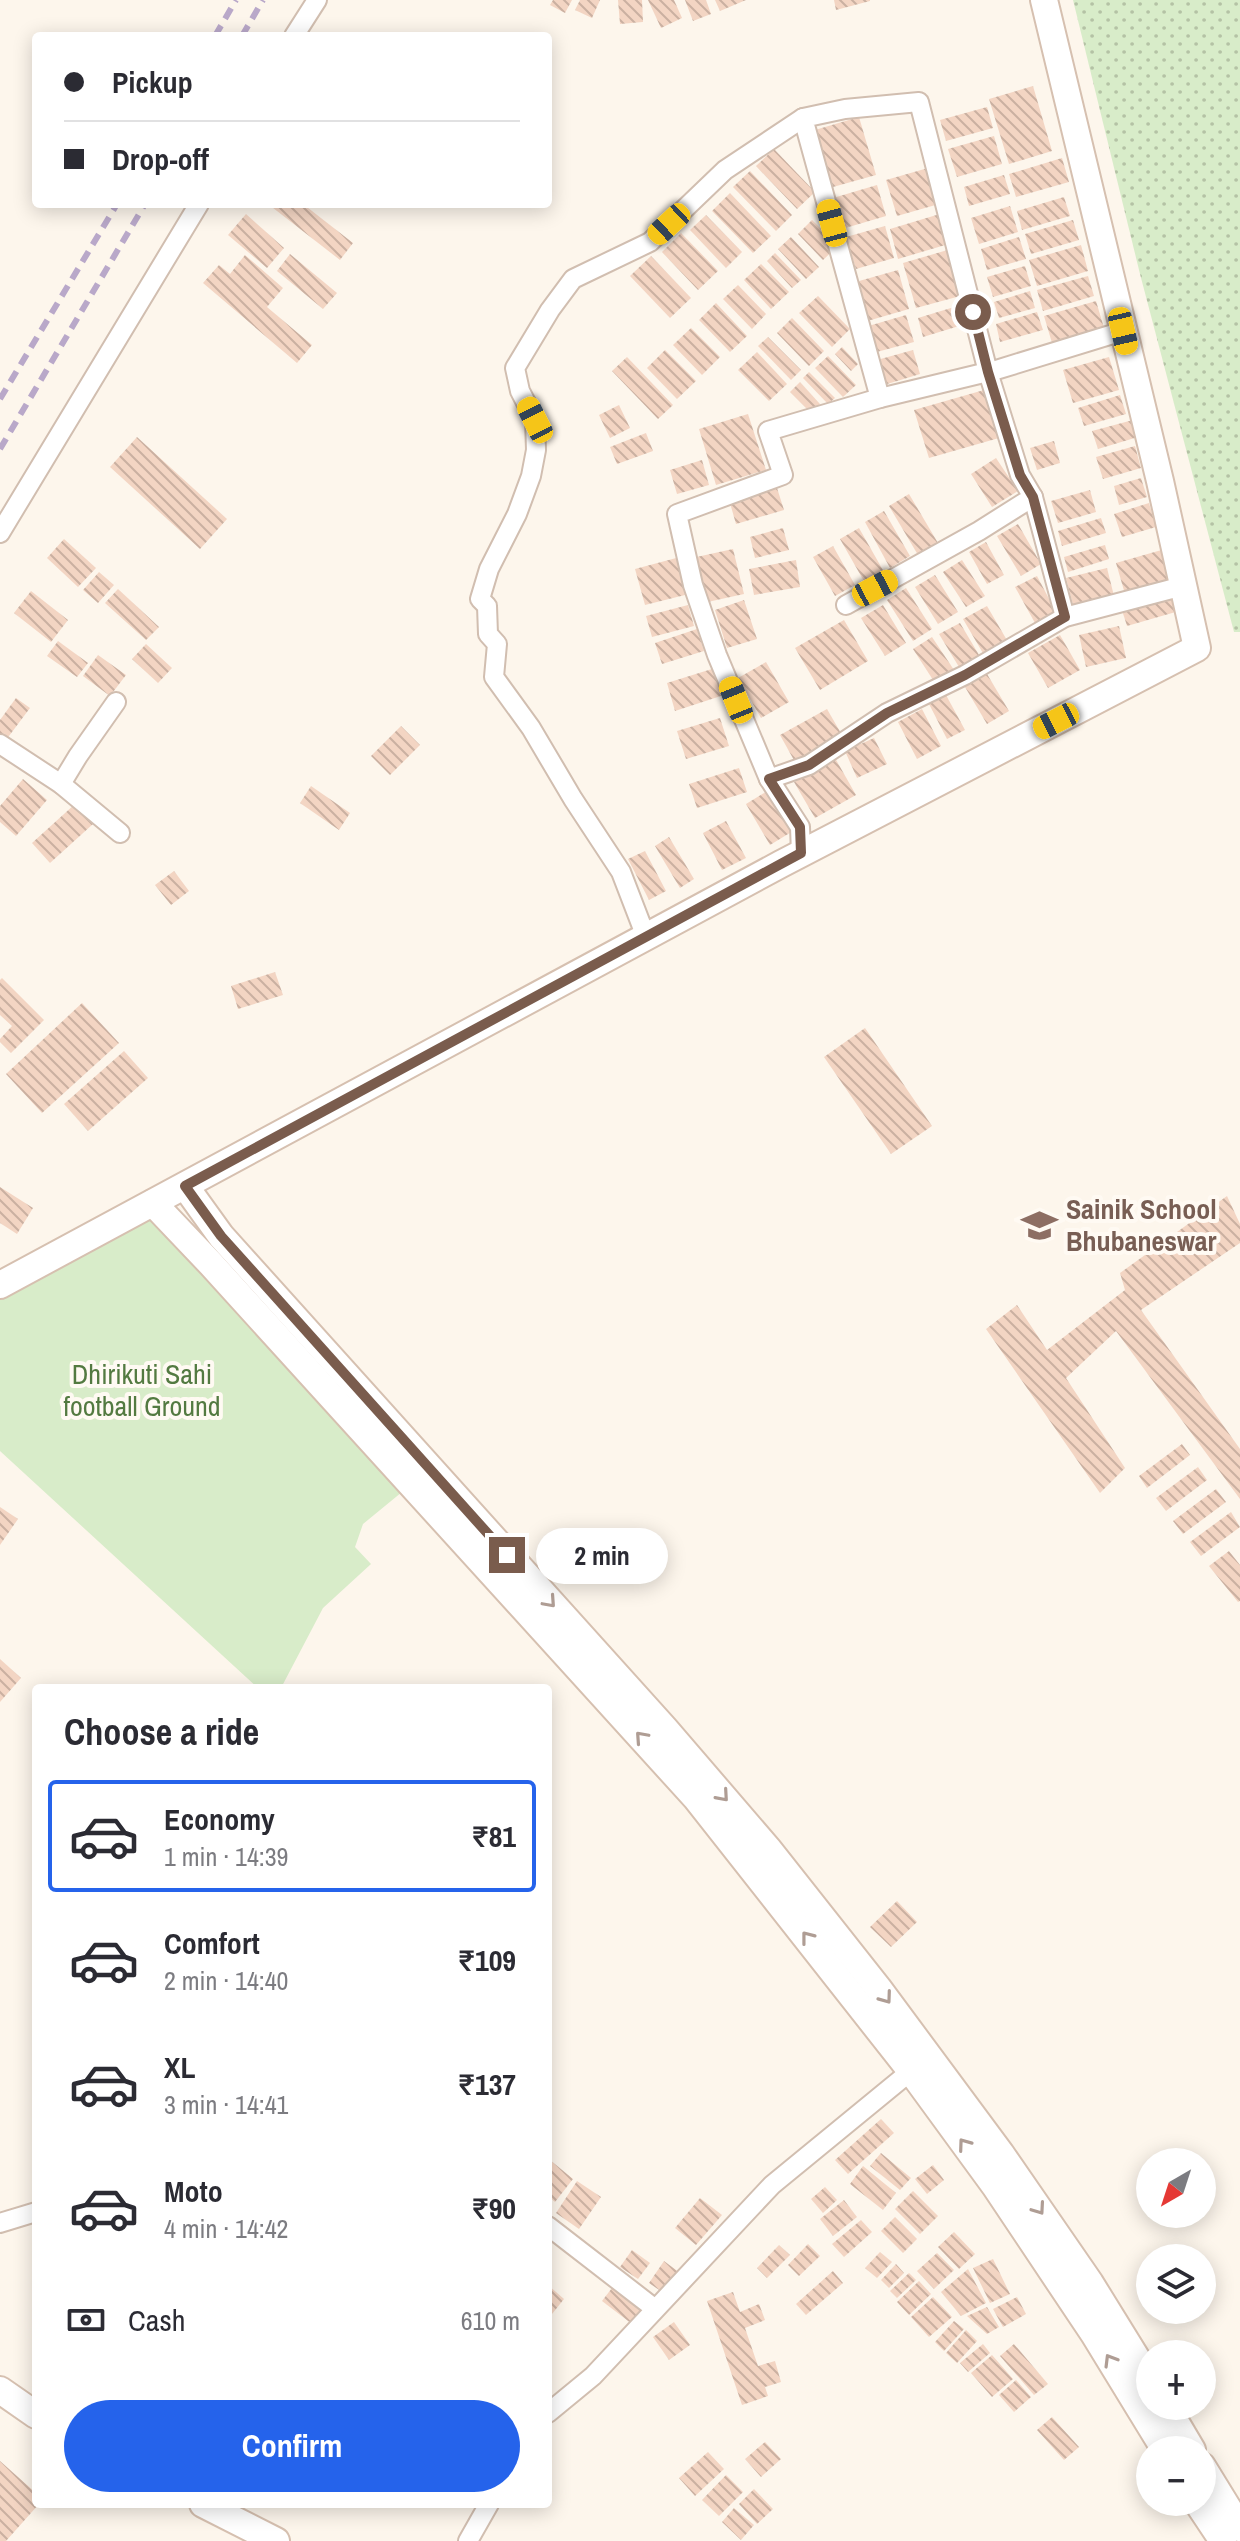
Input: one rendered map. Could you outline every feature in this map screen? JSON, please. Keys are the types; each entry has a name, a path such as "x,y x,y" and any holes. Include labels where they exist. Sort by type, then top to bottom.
{"street":[{"path":"297,32 317,0"},
{"path":"0,1285 801,853 1197,648 1044,0"},
{"path":"646,937 621,872 531,728 494,677 497,644 488,634 487,606 480,599 489,569 517,514 531,476 536,450 535,420 520,391 515,368 573,279 650,242 725,170 803,118 845,109 919,102 988,372 1020,475 1033,497 1065,617"},
{"path":"803,118 880,398"},
{"path":"0,533 197,208"},
{"path":"801,853 800,827 769,779 717,655 693,585 677,514 783,475 768,431 880,398 988,372 1123,331"},
{"path":"846,605 979,531 1033,497"},
{"path":"769,779 809,765 887,713 965,675 1065,617 1183,586"},
{"path":"61,784 116,702"},
{"path":"0,744 61,784 120,833"},
{"path":"185,1186 221,1236 665,1729 769,1850 878,1988 1001,2154 1090,2283 1136,2357"},
{"path":"153,1203 696,1798 911,2071 995,2186 1094,2334 1156,2436"},
{"path":"552,2410 593,2376 772,2185 911,2071"},
{"path":"0,2223 32,2213"},
{"path":"552,2229 654,2308"},
{"path":"0,2390 32,2412"},
{"path":"1216,2489 1240,2528"},
{"path":"211,2508 276,2541"},
{"path":"468,2541 487,2508"},
{"path":"1206,2516 1223,2541"}],"green space":[{"path":"1073,0 1240,0 1240,632 1234,632 1140,274"},
{"name":"Dhirikuti Sahi football Ground","path":"168,1205 413,1483 363,1524 355,1547 371,1564 323,1608 283,1684 254,1684 0,1451 0,1291"}],"building":[{"path":"553,0 572,0 565,13 550,5"},
{"path":"580,0 600,0 592,18 575,10"},
{"path":"618,0 642,0 643,22 620,24"},
{"path":"648,0 674,0 682,18 661,28"},
{"path":"685,0 706,0 711,14 693,21"},
{"path":"715,0 746,0 720,11"},
{"path":"834,0 870,0 870,1 836,10"},
{"path":"1033,86 1052,151 1009,164 989,99"},
{"path":"987,107 993,128 946,141 940,120"},
{"path":"859,117 876,175 833,187 815,130"},
{"path":"994,136 1002,164 957,177 948,149"},
{"path":"774,149 815,192 797,209 756,166"},
{"path":"1062,158 1069,182 1016,197 1009,174"},
{"path":"928,168 939,204 897,216 886,180"},
{"path":"750,171 792,215 776,231 733,187"},
{"path":"1004,175 1010,194 969,206 964,187"},
{"path":"877,185 886,216 842,229 833,198"},
{"path":"730,193 771,236 753,253 712,211"},
{"path":"1064,197 1070,216 1022,230 1017,211"},
{"path":"1010,206 1018,232 979,244 971,218"},
{"path":"273,208 308,208 353,243 340,260"},
{"path":"943,213 952,243 898,259 890,229"},
{"path":"246,214 284,248 267,268 228,235"},
{"path":"706,215 742,252 726,268 690,230"},
{"path":"812,220 838,246 823,260 798,234"},
{"path":"1073,220 1079,240 1031,254 1025,234"},
{"path":"885,226 894,258 856,269 846,237"},
{"path":"681,233 718,271 698,290 662,252"},
{"path":"791,237 819,267 806,279 778,249"},
{"path":"1019,237 1026,259 987,270 981,249"},
{"path":"1081,245 1088,271 1037,286 1029,260"},
{"path":"951,249 964,295 916,308 903,263"},
{"path":"775,253 801,280 792,288 767,261"},
{"path":"290,254 337,293 323,309 277,271"},
{"path":"245,255 283,288 267,307 312,345 297,363 203,283 219,265 230,274"},
{"path":"651,256 691,298 670,318 630,276"},
{"path":"761,264 789,292 771,309 744,280"},
{"path":"1025,266 1031,286 993,297 987,277"},
{"path":"898,270 909,309 864,322 852,283"},
{"path":"1088,276 1094,296 1043,311 1037,290"},
{"path":"738,285 766,314 752,329 723,299"},
{"path":"1030,291 1035,308 999,318 994,302"},
{"path":"818,296 850,329 832,347 799,313"},
{"path":"1096,301 1104,328 1052,343 1044,316"},
{"path":"716,303 747,336 730,352 699,320"},
{"path":"964,304 969,323 923,337 918,318"},
{"path":"1037,312 1043,330 1000,342 996,324"},
{"path":"906,315 914,342 873,353 865,327"},
{"path":"792,318 824,351 809,366 777,333"},
{"path":"691,328 720,357 702,375 673,345"},
{"path":"768,337 801,370 791,380 758,346"},
{"path":"842,347 858,364 851,371 835,354"},
{"path":"665,350 696,381 677,399 647,368"},
{"path":"913,350 920,374 884,385 877,360"},
{"path":"757,352 787,384 769,401 738,370"},
{"path":"828,356 856,385 843,397 815,368"},
{"path":"627,357 673,405 658,419 612,371"},
{"path":"1109,357 1119,390 1073,403 1063,370"},
{"path":"809,372 835,398 828,404 803,378"},
{"path":"800,382 820,404 811,413 790,392"},
{"path":"984,390 999,438 929,458 914,410"},
{"path":"1120,395 1126,414 1084,426 1078,408"},
{"path":"619,405 630,428 610,438 599,415"},
{"path":"748,414 766,470 716,485 699,429"},
{"path":"1133,420 1138,437 1098,449 1092,431"},
{"path":"646,433 653,451 617,464 610,447"},
{"path":"137,437 227,519 200,549 110,467"},
{"path":"1054,441 1060,463 1037,470 1030,448"},
{"path":"1135,446 1141,468 1103,479 1096,457"},
{"path":"996,458 1018,491 992,507 971,474"},
{"path":"702,460 709,485 677,494 670,470"},
{"path":"1141,478 1147,497 1119,505 1114,486"},
{"path":"777,488 784,510 736,524 730,503"},
{"path":"1090,490 1096,512 1058,523 1051,501"},
{"path":"909,494 938,543 918,555 889,506"},
{"path":"1149,503 1156,527 1122,537 1114,514"},
{"path":"884,511 910,556 890,568 865,522"},
{"path":"1101,518 1106,533 1062,546 1058,531"},
{"path":"1018,524 1041,564 1021,576 997,536"},
{"path":"783,528 789,550 755,558 750,537"},
{"path":"859,528 884,572 865,583 840,539"},
{"path":"64,539 96,568 78,587 47,558"},
{"path":"986,542 1004,575 987,584 969,552"},
{"path":"1105,545 1109,559 1068,572 1064,557"},
{"path":"833,546 855,585 835,596 813,557"},
{"path":"733,549 744,594 703,603 692,558"},
{"path":"1165,549 1174,579 1125,594 1116,563"},
{"path":"680,557 689,594 645,605 635,569"},
{"path":"796,560 800,587 754,595 749,569"},
{"path":"962,560 985,596 966,607 943,572"},
{"path":"1107,568 1114,596 1073,605 1066,578"},
{"path":"99,572 114,585 98,603 83,590"},
{"path":"935,575 958,612 938,624 915,587"},
{"path":"1037,576 1056,612 1035,623 1015,587"},
{"path":"906,588 932,629 913,641 887,600"},
{"path":"118,589 159,627 146,640 105,603"},
{"path":"31,591 68,620 51,642 14,613"},
{"path":"1173,591 1179,611 1127,626 1121,607"},
{"path":"744,600 757,639 727,648 715,610"},
{"path":"688,605 694,626 652,637 646,616"},
{"path":"883,605 906,643 885,656 861,618"},
{"path":"987,606 1008,642 984,655 963,619"},
{"path":"844,620 868,661 820,690 795,648"},
{"path":"960,623 979,655 959,667 939,634"},
{"path":"1119,626 1126,658 1086,667 1079,635"},
{"path":"697,629 704,651 662,664 655,643"},
{"path":"1060,635 1080,670 1048,688 1028,653"},
{"path":"932,637 954,670 935,683 913,649"},
{"path":"58,641 88,663 77,677 47,656"},
{"path":"146,644 172,668 158,683 132,659"},
{"path":"98,655 126,675 110,696 83,676"},
{"path":"766,662 789,702 761,718 738,678"},
{"path":"715,668 724,695 675,711 667,683"},
{"path":"987,674 1009,711 987,724 965,687"},
{"path":"946,695 965,730 947,739 929,704"},
{"path":"16,698 30,708 6,740 0,736 0,720"},
{"path":"827,709 842,735 795,762 780,735"},
{"path":"922,709 941,746 917,759 898,722"},
{"path":"720,718 729,746 686,759 677,731"},
{"path":"401,726 420,745 390,775 371,756"},
{"path":"874,738 887,764 857,778 845,751"},
{"path":"835,758 856,795 815,818 794,782"},
{"path":"739,768 747,792 697,808 689,784"},
{"path":"23,779 47,800 16,836 0,822 0,806"},
{"path":"311,786 350,813 339,830 300,803"},
{"path":"769,790 793,831 770,845 746,804"},
{"path":"75,804 93,824 50,863 32,843"},
{"path":"726,821 746,858 722,870 703,833"},
{"path":"669,837 694,879 680,888 655,846"},
{"path":"645,851 666,891 649,900 628,859"},
{"path":"174,871 189,891 171,905 155,885"},
{"path":"275,972 283,995 238,1009 231,986"},
{"path":"2,978 44,1020 11,1053 0,1042 12,1026 0,1015"},
{"path":"82,1003 119,1043 42,1113 6,1074"},
{"path":"865,1028 932,1126 891,1154 824,1057"},
{"path":"124,1051 148,1078 88,1131 64,1104"},
{"path":"0,1187 33,1208 17,1234 0,1223"},
{"path":"1227,1196 1240,1224 1240,1243 1141,1310 1240,1449 1240,1499 1116,1331 1066,1378 1125,1468 1100,1493 986,1329 1017,1305 1047,1350 1125,1290 1120,1273"},
{"path":"1182,1444 1190,1455 1147,1488 1139,1476"},
{"path":"1198,1467 1207,1480 1166,1511 1156,1498"},
{"path":"1216,1489 1226,1502 1183,1534 1173,1521"},
{"path":"0,1507 18,1519 0,1545"},
{"path":"1231,1512 1240,1527 1201,1556 1190,1542"},
{"path":"1229,1551 1240,1565 1238,1602 1209,1566"},
{"path":"0,1659 21,1678 0,1702"},
{"path":"897,1901 917,1922 891,1947 870,1927"},
{"path":"881,2119 894,2133 848,2174 835,2160"},
{"path":"881,2153 911,2178 900,2190 870,2166"},
{"path":"552,2162 573,2179 555,2202 552,2199"},
{"path":"933,2165 944,2180 927,2194 915,2179"},
{"path":"863,2166 896,2193 883,2210 850,2184"},
{"path":"577,2181 601,2197 579,2229 556,2213"},
{"path":"825,2187 837,2200 823,2213 811,2199"},
{"path":"913,2191 938,2216 920,2234 895,2209"},
{"path":"700,2198 722,2215 696,2245 675,2228"},
{"path":"844,2200 857,2217 833,2236 820,2219"},
{"path":"895,2217 917,2239 903,2253 881,2231"},
{"path":"861,2220 872,2232 844,2257 832,2244"},
{"path":"954,2232 975,2254 959,2269 938,2247"},
{"path":"808,2244 820,2256 799,2276 788,2265"},
{"path":"779,2245 790,2255 767,2278 757,2268"},
{"path":"632,2250 650,2263 638,2279 620,2267"},
{"path":"880,2252 892,2262 877,2278 865,2268"},
{"path":"937,2253 954,2270 934,2289 917,2271"},
{"path":"993,2259 1010,2294 990,2303 973,2268"},
{"path":"664,2261 680,2273 665,2294 649,2283"},
{"path":"896,2264 904,2273 889,2288 881,2280"},
{"path":"968,2269 986,2303 961,2316 941,2292"},
{"path":"833,2271 843,2283 806,2315 796,2304"},
{"path":"909,2273 916,2280 897,2298 890,2291"},
{"path":"919,2281 931,2294 909,2315 897,2302"},
{"path":"615,2284 645,2306 632,2324 602,2301"},
{"path":"552,2288 564,2299 552,2314"},
{"path":"733,2292 740,2312 759,2304 765,2320 745,2328 758,2366 775,2361 781,2382 765,2387 768,2396 742,2405 707,2301"},
{"path":"933,2297 952,2317 929,2337 911,2317"},
{"path":"1017,2297 1026,2314 1003,2327 993,2309"},
{"path":"987,2307 999,2327 987,2334 967,2316"},
{"path":"954,2321 964,2329 944,2351 935,2342"},
{"path":"674,2322 690,2345 669,2360 653,2337"},
{"path":"966,2330 977,2341 957,2363 946,2353"},
{"path":"983,2344 990,2353 968,2372 960,2363"},
{"path":"1014,2344 1048,2384 1034,2395 1000,2356"},
{"path":"992,2355 1013,2379 992,2397 971,2373"},
{"path":"1016,2380 1031,2397 1014,2412 999,2395"},
{"path":"1052,2417 1079,2447 1064,2460 1037,2430"},
{"path":"765,2442 781,2459 761,2477 745,2459"},
{"path":"708,2452 724,2469 695,2496 679,2478"},
{"path":"0,2461 32,2489 32,2508 35,2508 6,2541 0,2541"},
{"path":"726,2475 743,2492 719,2516 702,2500"},
{"path":"754,2489 773,2509 757,2524 739,2504"},
{"path":"734,2508 754,2525 741,2540 722,2522"}],"railway":[{"path":"217,32 236,0"},
{"path":"244,32 263,0"},
{"path":"0,399 115,208"},
{"path":"0,449 143,208"}],"place":[{"name":"Sainik School Bhubaneswar","path":"1040,1225"}],"route":[{"path":"507,1555 221,1236 185,1186 801,853 800,827 769,779 809,765 887,713 965,675 1065,617 1033,497 1020,475 973,312"}]}
